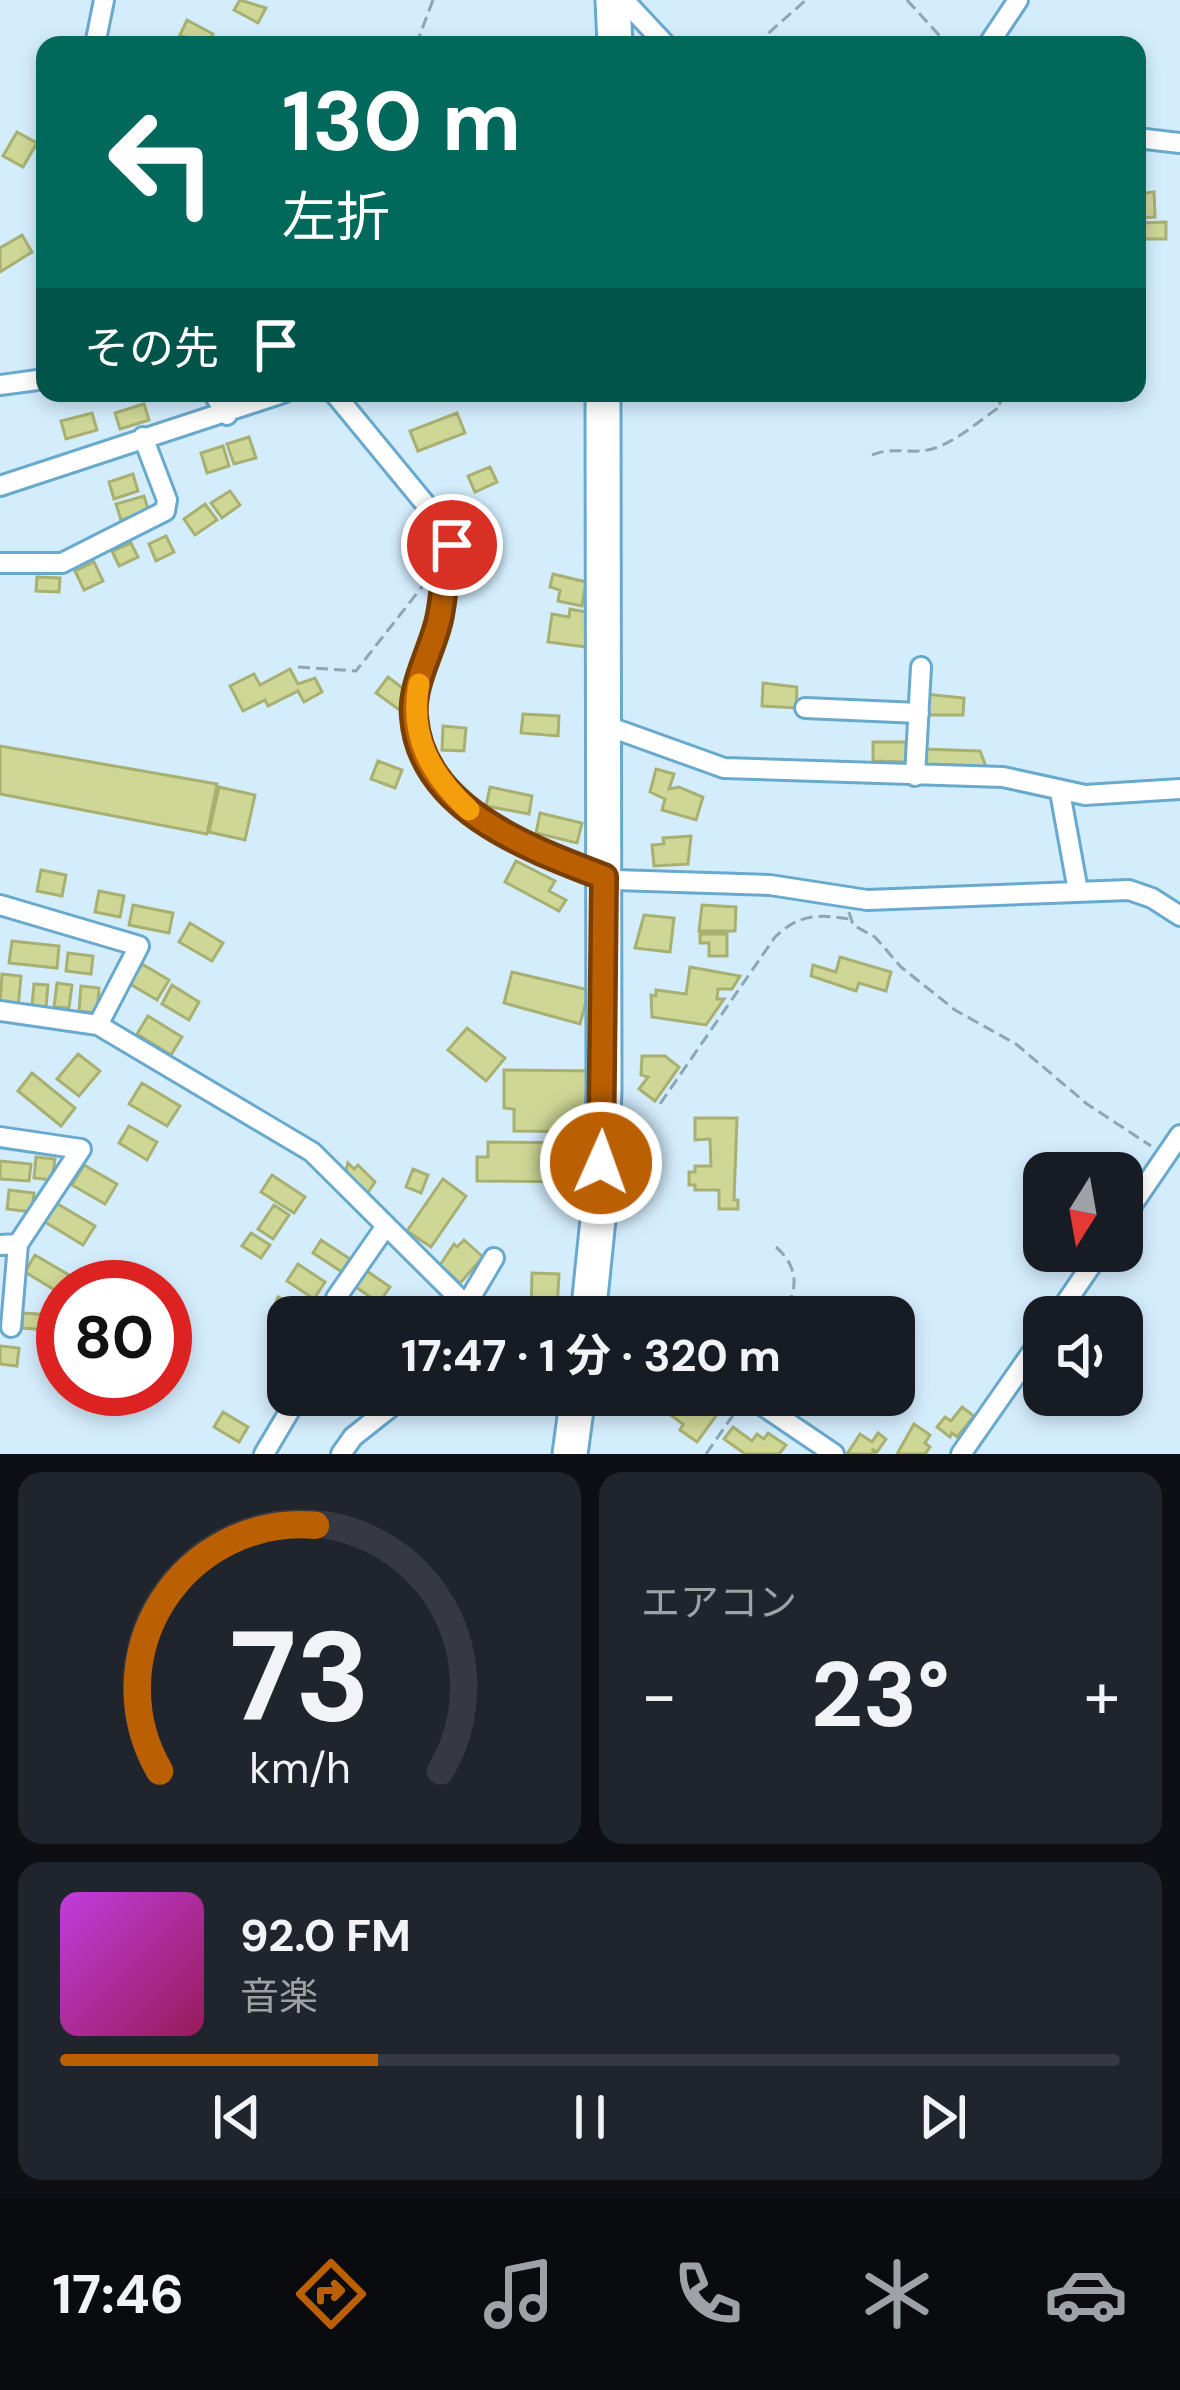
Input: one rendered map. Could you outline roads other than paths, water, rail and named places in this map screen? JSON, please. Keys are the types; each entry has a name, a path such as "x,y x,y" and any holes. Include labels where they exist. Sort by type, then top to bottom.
{"highway":[{"path":"602,0 603,36"},
{"path":"613,0 615,36"},
{"path":"601,1296 614,1097 603,402"},
{"path":"610,726 618,402"},
{"path":"590,1296 600,1200 610,878"},
{"path":"570,1454 575,1416"},
{"path":"583,1454 587,1416"}],"street":[{"path":"624,0 658,36"},
{"path":"994,36 1018,0"},
{"path":"96,36 98,2"},
{"path":"1146,139 1180,143"},
{"path":"0,385 36,380"},
{"path":"219,402 227,415"},
{"path":"0,486 261,402"},
{"path":"342,402 455,539 448,553 445,597 414,709 423,752 473,814 555,858 610,878 770,885 848,898 1138,892 1180,916"},
{"path":"0,563 62,563 165,511 167,500 143,437"},
{"path":"915,776 921,667"},
{"path":"805,708 919,713"},
{"path":"610,726 717,767 1003,777 1060,792 1099,795 1180,790"},
{"path":"1060,792 1078,891"},
{"path":"0,905 139,946 98,1025"},
{"path":"0,1010 98,1025 312,1152 450,1296"},
{"path":"1143,1189 1180,1135"},
{"path":"0,1137 81,1149 9,1244 11,1327"},
{"path":"338,1296 386,1226"},
{"path":"476,1296 494,1258"},
{"path":"961,1454 1023,1365"},
{"path":"264,1454 287,1416"},
{"path":"341,1454 352,1437 379,1416"},
{"path":"778,1416 834,1454"}]}
